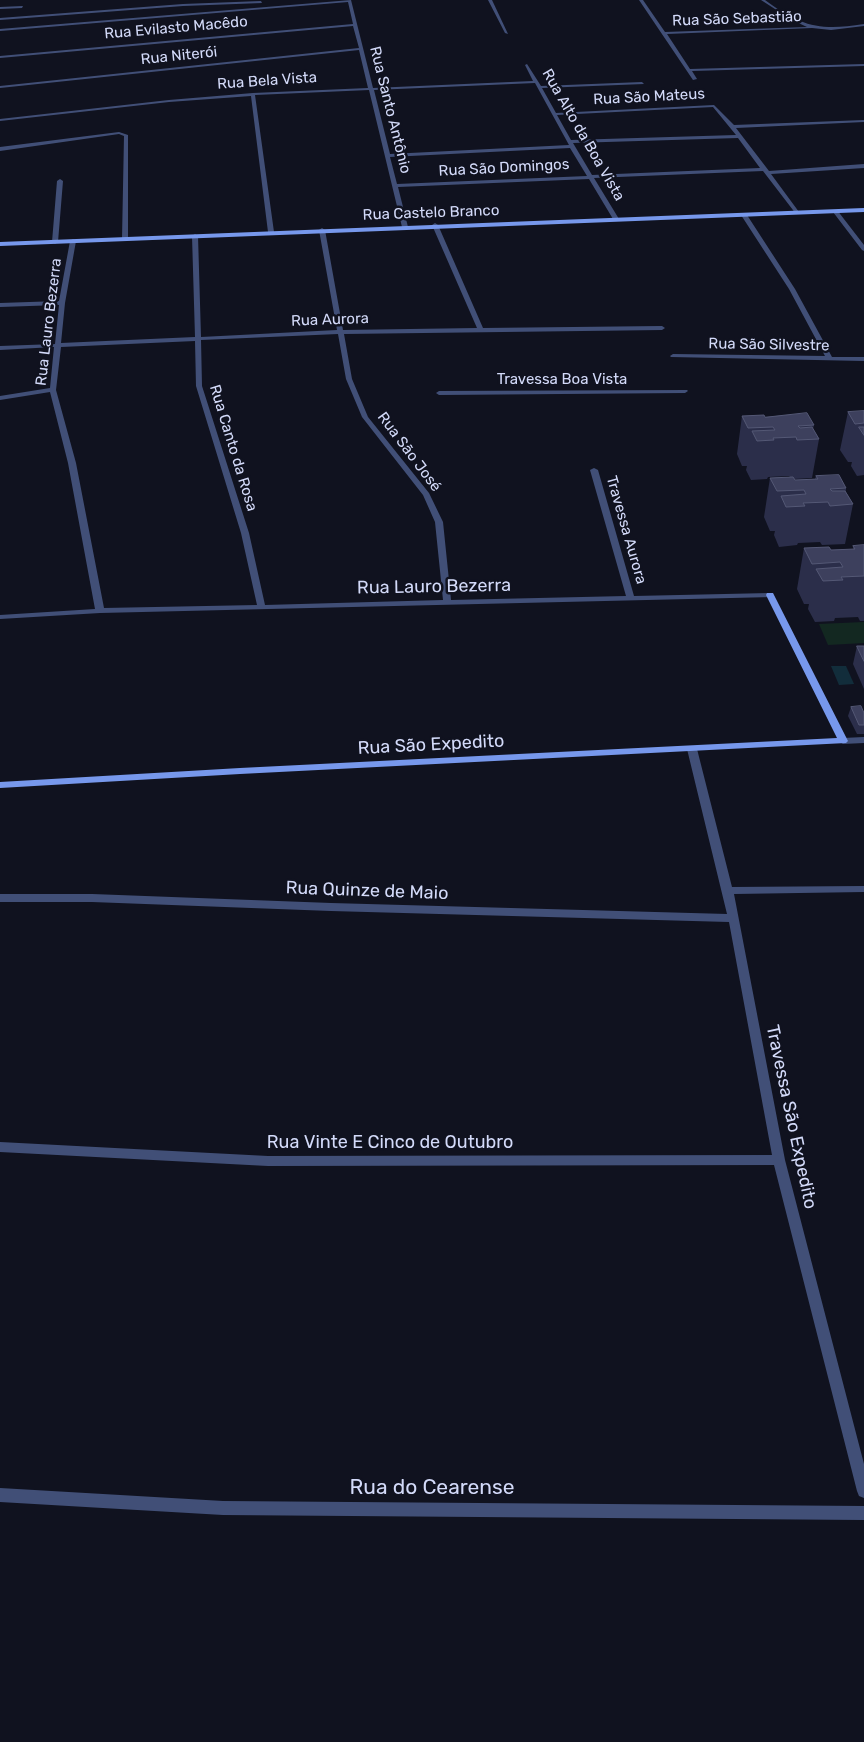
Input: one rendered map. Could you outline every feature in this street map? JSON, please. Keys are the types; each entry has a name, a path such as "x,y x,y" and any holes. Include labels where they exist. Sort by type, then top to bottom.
{"street":[{"path":"0,19 192,5 297,0"},
{"path":"0,30 349,0"},
{"name":"Rua Santo Antônio","path":"349,0 405,226"},
{"path":"490,0 507,32"},
{"path":"641,0 695,79"},
{"path":"763,0 810,28"},
{"path":"0,8 22,7"},
{"name":"Rua Evilasto Macêdo","path":"0,57 354,25"},
{"name":"Rua São Sebastião","path":"665,33 810,28 836,30 864,25"},
{"name":"Rua Niterói","path":"0,87 362,49"},
{"name":"Rua Alto da Boa Vista","path":"527,65 616,219"},
{"path":"688,70 864,65"},
{"name":"Rua Bela Vista","path":"0,120 169,101 253,94 536,82"},
{"path":"539,88 642,83"},
{"path":"253,94 270,232"},
{"name":"Rua São Mateus","path":"555,114 714,106 733,127"},
{"path":"733,127 864,121"},
{"path":"733,127 796,212"},
{"path":"0,149 119,133 128,136 125,239"},
{"path":"388,156 571,144 739,136"},
{"name":"Rua São Domingos","path":"396,186 592,176 864,166"},
{"path":"55,242 60,181"},
{"name":"Rua Castelo Branco","path":"0,244 405,226 864,210"},
{"path":"835,211 864,248"},
{"path":"744,214 792,289 830,359"},
{"path":"435,226 480,329"},
{"name":"Rua São José","path":"322,230 349,379 365,417 426,495 439,522 447,603"},
{"name":"Rua Canto da Rosa","path":"195,236 196,338 199,386 245,533 261,606"},
{"name":"Rua Lauro Bezerra","path":"73,241 62,303 53,390 72,463 100,611"},
{"path":"0,305 62,303"},
{"name":"Rua Aurora","path":"0,348 342,332 662,328"},
{"name":"Rua São Silvestre","path":"673,356 864,359"},
{"path":"0,398 53,390"},
{"name":"Travessa Boa Vista","path":"439,393 685,391"},
{"name":"Travessa Aurora","path":"594,470 631,598"},
{"name":"Rua Lauro Bezerra","path":"0,617 100,611 261,606 770,594 843,741"},
{"name":"Rua São Expedito","path":"0,785 864,740"},
{"name":"Travessa São Expedito","path":"692,749 728,891 779,1160 864,1491"},
{"path":"728,891 864,889"},
{"name":"Rua Quinze de Maio","path":"0,898 92,898 331,907 732,918"},
{"name":"Rua Vinte E Cinco de Outubro","path":"0,1147 268,1161 779,1160"},
{"name":"Rua do Cearense","path":"0,1495 223,1508 864,1513"}],"green space":[{"path":"864,622 864,643 828,645 819,624"}],"water":[{"path":"831,666 846,666 854,684 839,685"}],"building":[{"path":"864,411 864,423 855,424 848,412"},
{"path":"807,413 814,425 798,426 800,428 812,427 819,439 797,440 796,437 757,441 752,431 775,430 773,427 748,428 742,416 764,415 765,417"},
{"path":"859,427 864,427 864,435"},
{"path":"839,475 846,488 830,489 832,491 845,491 853,504 830,506 828,502 803,503 805,506 786,507 781,496 806,494 804,490 777,491 770,478 818,479 816,476"},
{"path":"864,545 864,576 841,577 843,580 823,581 816,569 843,567 840,562 812,564 804,548 855,549 853,546"},
{"path":"857,646 864,646 864,661"},
{"path":"861,706 864,713 864,725 859,725 851,707"}]}
